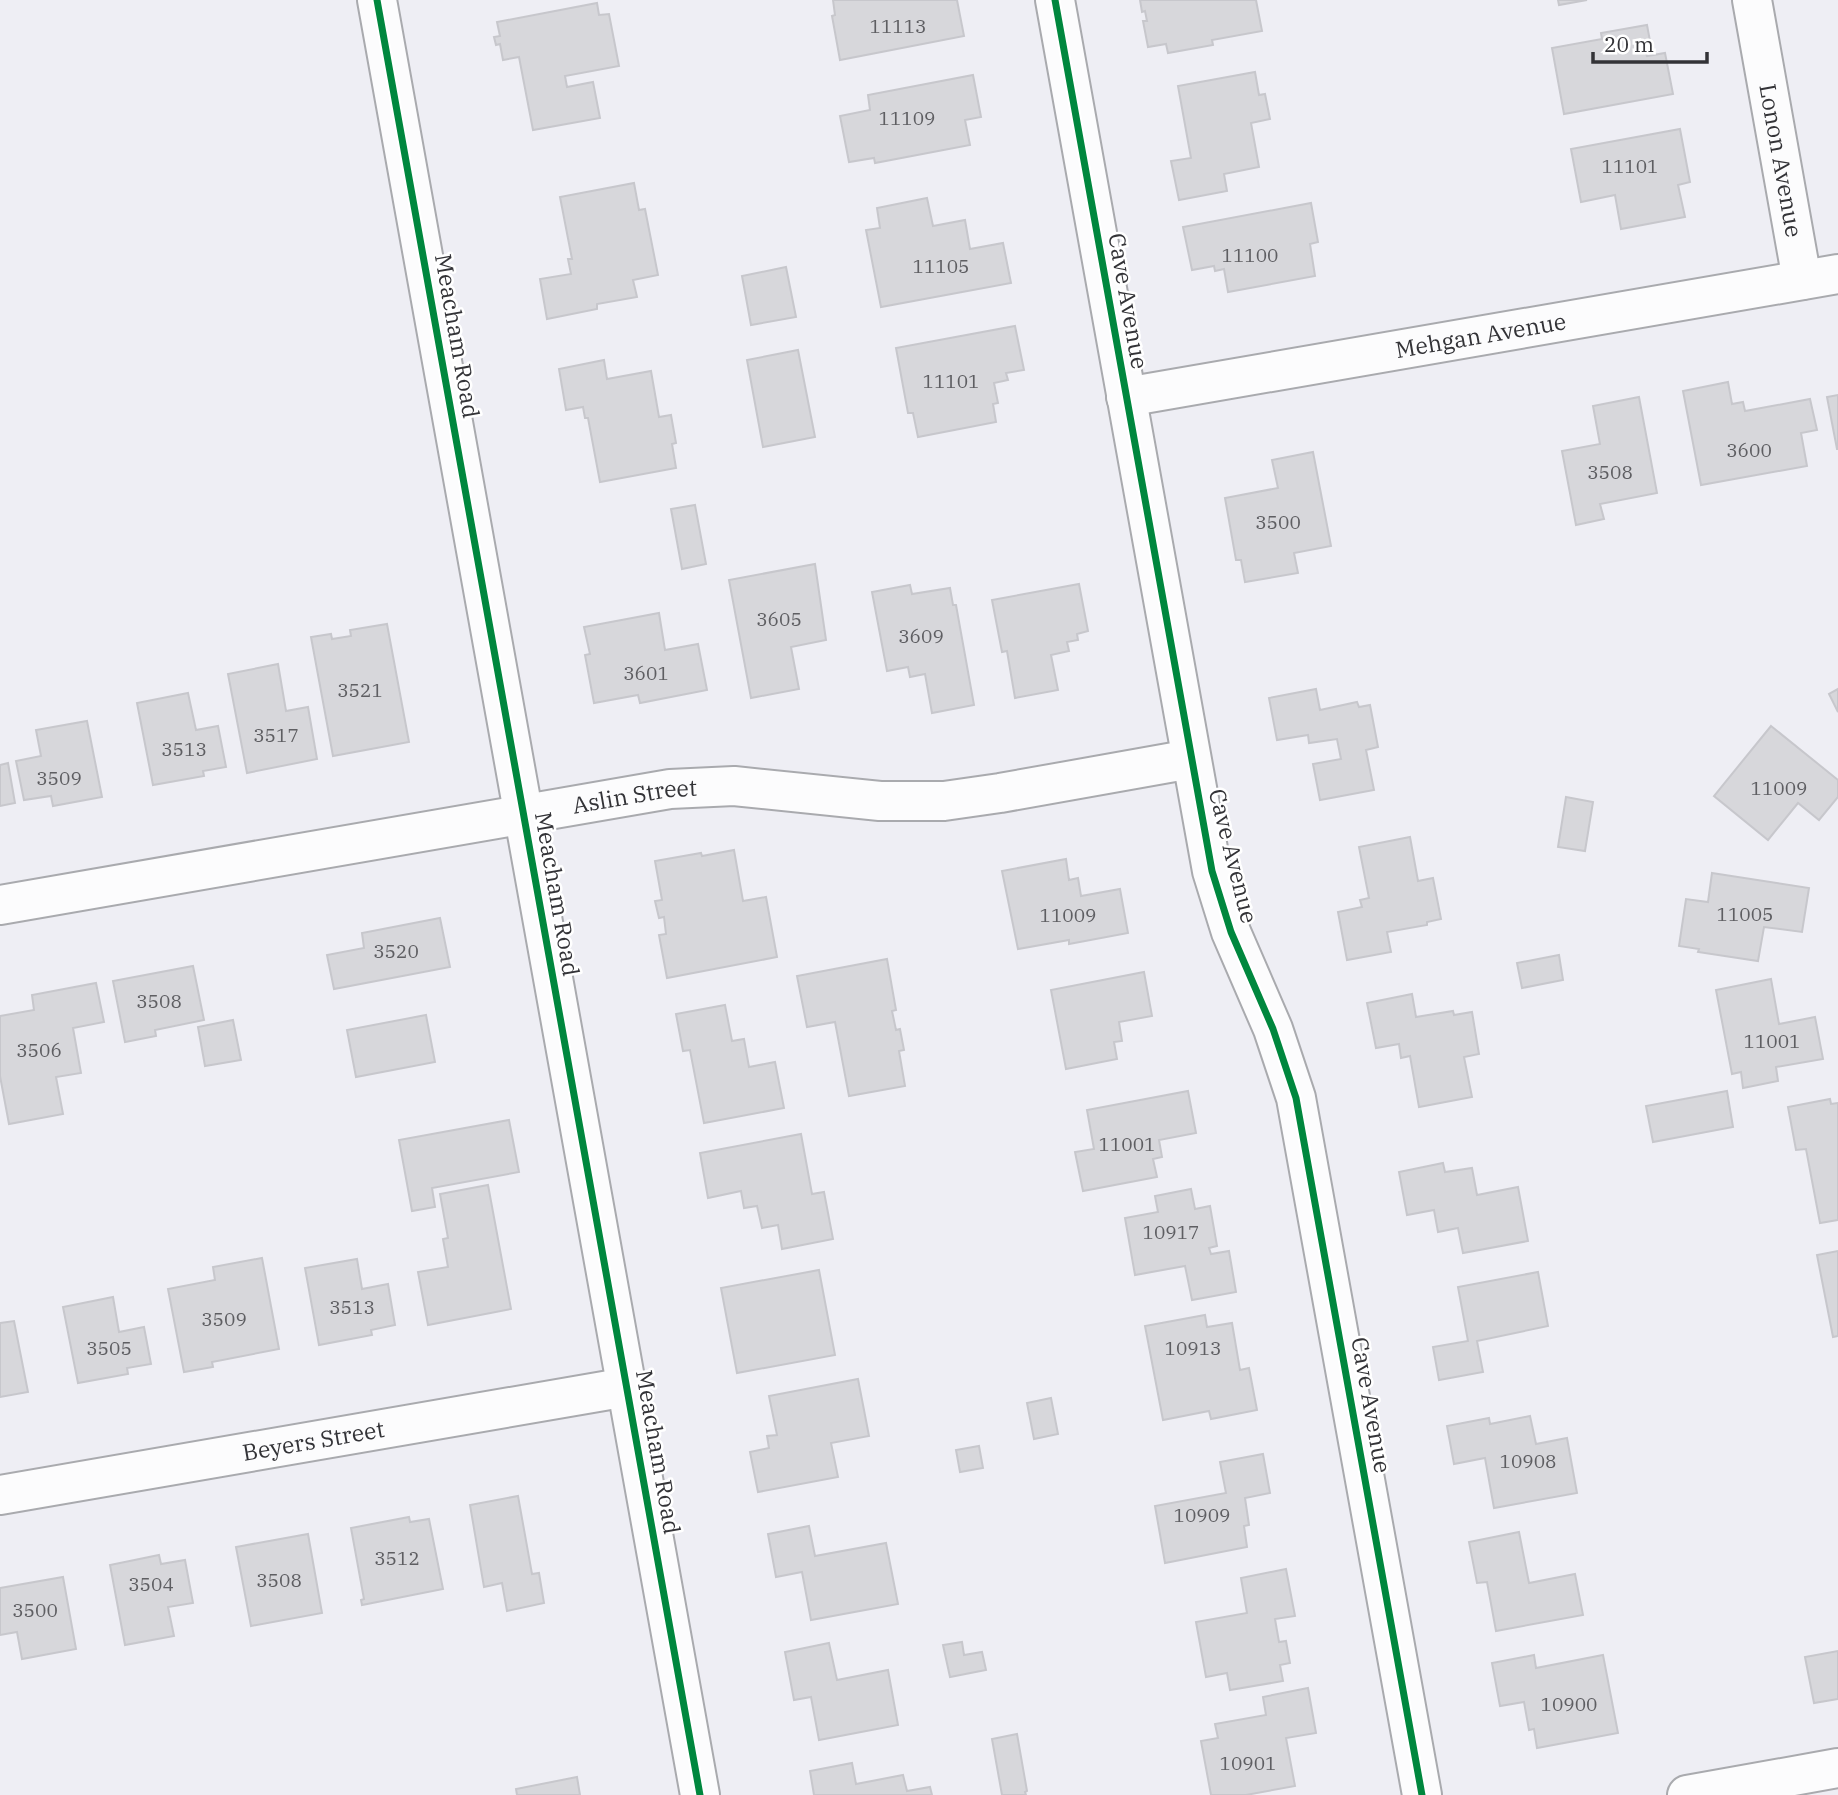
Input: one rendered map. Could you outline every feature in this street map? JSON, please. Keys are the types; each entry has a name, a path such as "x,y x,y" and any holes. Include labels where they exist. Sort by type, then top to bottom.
{"street":[{"name":"Meacham Road","path":"377,0 700,1795"},
{"name":"Cave Avenue","path":"1055,0 1212,871 1227,920 1273,1029 1296,1098 1422,1795"},
{"name":"Lonon Avenue","path":"1752,0 1820,277"},
{"name":"Mehgan Avenue","path":"1126,397 1820,277"},
{"name":"Aslin Street","path":"0,905 670,789 734,786 880,801 944,801 1191,759"},
{"name":"Beyers Street","path":"0,1495 627,1387"},
{"path":"1687,1795 1838,1768"}],"building":[{"path":"833,0 957,0 964,36 840,60 832,16 835,15"},
{"path":"1140,0 1256,0 1262,31 1212,40 1213,45 1168,53 1166,44 1148,47 1143,21 1147,21"},
{"path":"1558,0 1587,0 1559,5"},
{"path":"597,3 599,15 609,14 619,66 565,76 567,87 593,82 600,118 533,130 519,57 503,60 500,44 496,45 494,37 500,36 497,22"},
{"path":"1647,25 1652,52 1646,53 1647,56 1665,53 1673,94 1564,114 1552,48 1602,39 1601,33"},
{"path":"1255,72 1259,95 1265,94 1270,119 1251,123 1259,167 1224,174 1227,191 1179,200 1171,161 1191,158 1178,86"},
{"path":"973,75 981,117 965,120 970,145 875,163 874,158 849,162 840,116 870,110 868,95"},
{"path":"1680,129 1690,182 1678,185 1685,217 1621,229 1615,195 1581,202 1571,149"},
{"path":"634,183 639,210 645,209 658,275 633,280 637,297 597,304 597,309 547,319 540,279 571,274 568,259 572,259 560,197"},
{"path":"927,198 933,226 965,220 970,249 1003,243 1011,283 881,307 866,230 880,228 877,208"},
{"path":"1311,203 1318,242 1310,244 1315,276 1228,292 1224,269 1215,271 1214,266 1192,270 1183,227"},
{"path":"786,267 796,317 751,325 742,276"},
{"path":"1015,326 1024,370 1006,373 1008,380 994,383 998,403 993,404 996,422 918,437 913,413 908,413 896,348"},
{"path":"798,350 815,437 763,447 747,360"},
{"path":"604,360 607,379 651,371 659,417 671,415 676,443 672,444 676,468 600,482 588,418 585,418 583,407 566,410 559,369"},
{"path":"1728,382 1732,404 1743,402 1745,411 1810,399 1817,430 1801,433 1807,466 1701,485 1683,391"},
{"path":"1838,395 1838,449 1837,449 1827,397"},
{"path":"1639,397 1657,493 1600,504 1604,519 1576,525 1562,451 1600,444 1593,406"},
{"path":"1313,452 1331,546 1294,553 1298,573 1245,582 1241,560 1236,560 1225,498 1278,488 1272,460"},
{"path":"695,505 706,564 682,569 671,509"},
{"path":"815,564 826,640 791,647 799,689 751,698 729,580"},
{"path":"1079,584 1088,631 1077,634 1078,640 1067,642 1069,651 1051,655 1058,690 1015,698 1007,651 1002,652 992,600"},
{"path":"910,585 912,594 950,588 953,605 956,605 974,705 932,713 925,674 910,677 908,667 887,671 872,592"},
{"path":"659,613 665,650 698,644 707,690 640,703 638,695 594,703 585,655 590,654 584,627"},
{"path":"387,624 409,742 333,756 311,637 331,634 332,639 351,636 350,630"},
{"path":"278,664 286,711 308,707 317,759 247,773 228,674"},
{"path":"1316,689 1320,710 1357,702 1359,707 1370,705 1378,747 1366,750 1374,790 1320,800 1313,764 1341,759 1337,739 1309,743 1308,735 1277,740 1269,698"},
{"path":"1838,689 1838,712 1829,694"},
{"path":"188,693 196,730 218,726 226,767 203,771 204,776 153,785 137,703"},
{"path":"87,721 102,797 53,806 51,796 24,800 16,761 41,756 36,730"},
{"path":"1771,726 1838,780 1838,797 1819,820 1798,803 1768,840 1714,796"},
{"path":"8,763 15,803 0,806 0,765"},
{"path":"1566,797 1593,802 1585,851 1558,847"},
{"path":"1410,837 1418,881 1433,878 1441,919 1427,922 1427,925 1387,932 1391,952 1347,960 1338,912 1362,907 1360,900 1369,898 1359,847"},
{"path":"734,850 743,901 766,897 777,957 667,978 659,935 666,934 664,917 659,918 655,901 662,900 655,861"},
{"path":"1066,859 1069,880 1078,878 1081,896 1120,889 1128,933 1069,944 1069,940 1018,949 1002,871"},
{"path":"1712,873 1809,888 1802,932 1764,927 1758,961 1698,952 1699,949 1679,946 1686,899 1708,902"},
{"path":"440,918 450,967 334,989 327,955 364,948 362,933"},
{"path":"1559,955 1563,980 1522,988 1517,963"},
{"path":"887,959 896,1010 892,1011 896,1030 900,1029 904,1050 899,1051 905,1086 849,1096 835,1022 807,1027 797,976"},
{"path":"193,966 204,1020 155,1030 156,1036 125,1042 113,981"},
{"path":"1144,972 1152,1016 1119,1022 1122,1041 1114,1042 1117,1059 1066,1069 1051,990"},
{"path":"1771,979 1779,1024 1815,1017 1823,1059 1776,1067 1778,1081 1743,1088 1741,1072 1732,1074 1716,990"},
{"path":"96,983 104,1022 73,1028 81,1073 56,1077 63,1114 9,1124 0,1076 0,1016 34,1010 32,995"},
{"path":"1412,994 1416,1017 1453,1011 1454,1015 1472,1012 1479,1054 1464,1057 1472,1097 1419,1107 1410,1056 1401,1058 1399,1044 1376,1048 1367,1003"},
{"path":"725,1005 732,1041 744,1039 749,1067 775,1062 784,1108 704,1123 690,1050 683,1051 676,1014"},
{"path":"426,1015 435,1062 356,1077 347,1030"},
{"path":"233,1020 241,1060 205,1066 198,1027"},
{"path":"1188,1091 1196,1133 1159,1140 1162,1157 1153,1159 1157,1177 1083,1191 1075,1152 1094,1149 1087,1110"},
{"path":"1727,1091 1733,1127 1653,1142 1646,1106"},
{"path":"1830,1099 1831,1104 1838,1103 1838,1220 1820,1223 1806,1149 1796,1150 1788,1107"},
{"path":"509,1120 519,1172 432,1188 435,1207 412,1211 399,1140"},
{"path":"801,1134 812,1194 824,1192 833,1239 782,1249 778,1225 762,1228 757,1206 744,1208 741,1191 708,1198 700,1153"},
{"path":"1443,1163 1445,1172 1472,1168 1477,1195 1518,1187 1528,1241 1463,1253 1458,1228 1438,1232 1434,1210 1407,1215 1399,1172"},
{"path":"488,1185 511,1309 428,1325 418,1272 448,1267 443,1239 448,1238 440,1194"},
{"path":"1191,1189 1195,1209 1210,1206 1217,1246 1209,1248 1211,1254 1229,1251 1236,1292 1192,1300 1185,1266 1135,1275 1125,1218 1158,1212 1155,1196"},
{"path":"1838,1251 1838,1336 1833,1337 1817,1255"},
{"path":"262,1258 279,1349 212,1362 213,1367 184,1372 168,1289 215,1280 213,1267"},
{"path":"357,1259 362,1289 388,1284 395,1325 371,1330 372,1335 319,1345 305,1268"},
{"path":"819,1270 835,1355 737,1373 721,1288"},
{"path":"1538,1272 1548,1326 1477,1341 1483,1372 1439,1380 1433,1347 1468,1341 1458,1287"},
{"path":"113,1297 119,1332 144,1327 151,1364 127,1368 128,1374 78,1383 63,1307"},
{"path":"1205,1315 1207,1327 1232,1323 1240,1370 1249,1368 1257,1410 1211,1419 1209,1411 1163,1420 1145,1326"},
{"path":"14,1321 28,1392 0,1397 0,1323"},
{"path":"858,1379 869,1436 831,1443 838,1477 758,1492 750,1452 769,1448 767,1436 777,1435 769,1396"},
{"path":"1051,1398 1058,1434 1034,1439 1027,1403"},
{"path":"1530,1416 1536,1444 1567,1438 1577,1493 1494,1508 1485,1458 1454,1464 1447,1426 1489,1418 1490,1424"},
{"path":"979,1446 983,1468 960,1472 956,1450"},
{"path":"1263,1454 1270,1493 1245,1498 1249,1525 1244,1526 1247,1547 1165,1563 1155,1506 1226,1493 1220,1462"},
{"path":"518,1496 532,1574 539,1573 544,1603 507,1611 502,1583 484,1587 470,1505"},
{"path":"409,1517 410,1522 429,1519 443,1589 362,1605 361,1600 364,1599 351,1528"},
{"path":"809,1526 815,1556 886,1543 898,1604 811,1620 802,1572 776,1577 768,1534"},
{"path":"1519,1532 1529,1583 1575,1574 1583,1615 1496,1631 1487,1582 1477,1583 1469,1542"},
{"path":"308,1534 322,1613 251,1626 236,1547"},
{"path":"159,1555 161,1564 185,1560 193,1603 168,1607 174,1636 125,1645 110,1565"},
{"path":"1286,1569 1295,1616 1275,1619 1279,1642 1286,1641 1290,1663 1280,1665 1283,1681 1230,1690 1227,1673 1206,1677 1196,1622 1247,1613 1241,1578"},
{"path":"63,1577 76,1649 22,1659 17,1632 0,1635 0,1588"},
{"path":"962,1642 964,1655 982,1652 986,1670 950,1677 943,1645"},
{"path":"829,1643 837,1680 888,1670 898,1725 819,1740 811,1697 794,1700 785,1652"},
{"path":"1838,1651 1838,1699 1814,1703 1805,1657"},
{"path":"1534,1655 1536,1668 1603,1655 1618,1733 1537,1748 1534,1729 1529,1730 1524,1702 1500,1706 1492,1663"},
{"path":"1308,1688 1316,1733 1286,1738 1295,1786 1246,1795 1211,1795 1201,1741 1218,1738 1215,1724 1266,1715 1263,1697"},
{"path":"1017,1734 1027,1791 1026,1795 1002,1795 992,1739"},
{"path":"852,1763 856,1784 903,1775 907,1791 930,1787 932,1795 814,1795 810,1771"},
{"path":"577,1777 580,1795 517,1795 516,1789"}],"cycle path":[{"path":"377,0 700,1795"},
{"path":"1055,0 1212,871 1231,932 1273,1029 1296,1098 1422,1795"}]}
